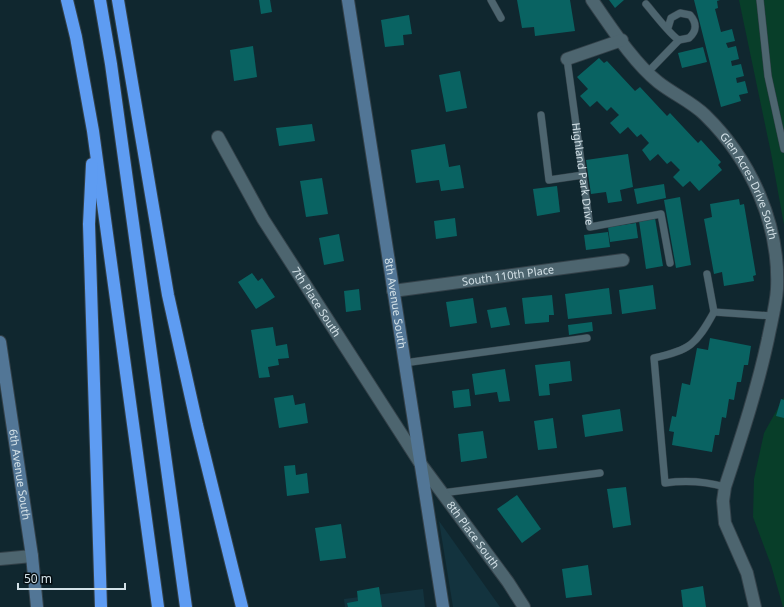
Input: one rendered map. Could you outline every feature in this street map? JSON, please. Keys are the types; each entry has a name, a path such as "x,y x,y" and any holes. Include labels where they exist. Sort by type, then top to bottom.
{"highway":[{"path":"67,0 76,37 93,131 158,607"},
{"path":"100,0 111,64 186,607"},
{"path":"118,0 168,296 199,432 242,607"},
{"path":"93,131 89,224 101,607"}],"street":[{"name":"8th Avenue South","path":"348,0 443,607"},
{"name":"Glen Acres Drive South","path":"592,0 648,73 659,83 704,115 736,151 753,180 767,211 779,248 777,288 773,316 759,382 725,487 723,501 725,523 747,573 756,607"},
{"name":"Highland Park Drive","path":"567,59 622,40"},
{"name":"7th Place South","path":"218,137 263,219 420,463"},
{"name":"South 110th Place","path":"393,291 623,260"},
{"name":"6th Avenue South","path":"0,342 32,556 37,607"},
{"name":"8th Place South","path":"420,463 508,582 524,607"},
{"path":"0,559 32,556"}],"lane":[{"path":"491,0 501,18"},
{"path":"760,0 768,76 784,149"},
{"path":"646,4 668,28 670,34 679,40"},
{"path":"648,73 679,40 689,38 693,35 696,29 694,19 685,13 675,14 668,23 668,28"},
{"name":"Highland Park Drive","path":"567,59 590,227 661,214 670,263"},
{"path":"541,115 550,180 583,175"},
{"path":"707,274 714,312 703,333 692,345 675,353 654,358 665,483 687,480 705,481 725,487"},
{"path":"714,312 773,316"},
{"path":"404,363 587,338"},
{"path":"442,492 600,473"}],"shaded area":[{"path":"439,521 500,607 453,607"},
{"path":"423,589 425,607 345,607 344,599"}],"green space":[{"path":"739,0 784,0 784,225 771,153"},
{"path":"784,397 783,607 771,565 753,517 754,479 764,433"}],"building":[{"path":"259,0 270,0 272,12 261,14"},
{"path":"517,0 570,0 575,31 535,36 534,27 522,28"},
{"path":"609,0 624,0 615,8"},
{"path":"694,0 720,0 717,1 718,8 715,9 721,32 732,29 735,41 726,43 728,48 736,46 739,59 731,61 732,66 741,64 744,76 736,78 737,83 745,81 748,93 739,95 741,101 721,107"},
{"path":"409,15 412,34 403,35 404,45 385,47 381,20"},
{"path":"253,46 257,77 234,81 230,50"},
{"path":"703,47 707,62 682,68 678,53"},
{"path":"599,58 604,63 607,61 635,91 640,87 667,116 670,113 698,143 701,140 721,162 718,165 722,170 699,191 690,181 683,187 673,177 680,170 671,161 667,164 658,154 650,161 642,150 649,143 641,134 637,137 628,127 620,134 610,123 619,115 611,107 607,111 597,101 590,107 580,96 588,89 577,77"},
{"path":"460,71 467,108 446,112 439,75"},
{"path":"312,124 315,141 279,146 276,128"},
{"path":"445,144 449,167 460,165 464,188 441,191 439,180 416,183 411,150"},
{"path":"628,154 633,187 620,190 622,201 608,203 606,192 591,194 586,160"},
{"path":"322,178 328,214 306,217 300,181"},
{"path":"664,184 666,198 637,204 634,189"},
{"path":"557,186 560,212 537,216 533,189"},
{"path":"680,197 691,265 676,268 664,200"},
{"path":"739,199 740,205 744,204 756,275 753,276 754,281 724,286 722,272 714,274 704,219 712,217 710,204"},
{"path":"455,218 457,236 436,239 434,221"},
{"path":"655,218 663,266 646,269 639,221"},
{"path":"636,223 638,238 610,242 608,227"},
{"path":"608,232 610,247 586,250 584,235"},
{"path":"339,234 344,261 324,265 319,238"},
{"path":"252,273 258,281 262,278 275,297 256,309 238,282"},
{"path":"653,285 656,309 622,314 619,290"},
{"path":"609,288 612,314 568,319 565,294"},
{"path":"359,289 361,310 346,312 344,291"},
{"path":"552,295 554,315 549,315 549,322 525,324 522,298"},
{"path":"473,298 477,323 450,327 446,302"},
{"path":"506,307 510,325 491,328 487,310"},
{"path":"592,322 593,331 569,335 568,325"},
{"path":"273,327 276,346 287,344 289,358 278,359 279,365 268,367 270,377 259,378 251,330"},
{"path":"710,338 751,346 748,365 744,365 741,382 737,382 734,400 729,399 726,418 722,417 719,435 715,435 712,452 672,445 674,432 669,431 672,416 676,417 682,383 690,385 697,348 708,350"},
{"path":"570,361 572,381 549,384 550,395 539,396 535,365"},
{"path":"505,369 510,401 499,402 497,392 475,395 472,374"},
{"path":"469,389 471,406 454,408 452,391"},
{"path":"293,395 295,405 305,403 308,423 279,428 274,398"},
{"path":"781,399 784,400 784,418 776,416"},
{"path":"620,409 623,431 585,437 582,415"},
{"path":"553,418 557,448 538,450 534,421"},
{"path":"483,431 487,458 461,462 458,434"},
{"path":"295,465 296,475 307,473 309,493 287,496 284,466"},
{"path":"626,487 631,525 613,528 607,489"},
{"path":"517,495 541,529 522,543 497,509"},
{"path":"341,524 346,558 320,561 315,528"},
{"path":"588,565 592,595 566,598 562,569"},
{"path":"703,586 706,607 683,607 681,590"},
{"path":"379,587 382,607 348,607 347,603 358,601 357,591"}]}
